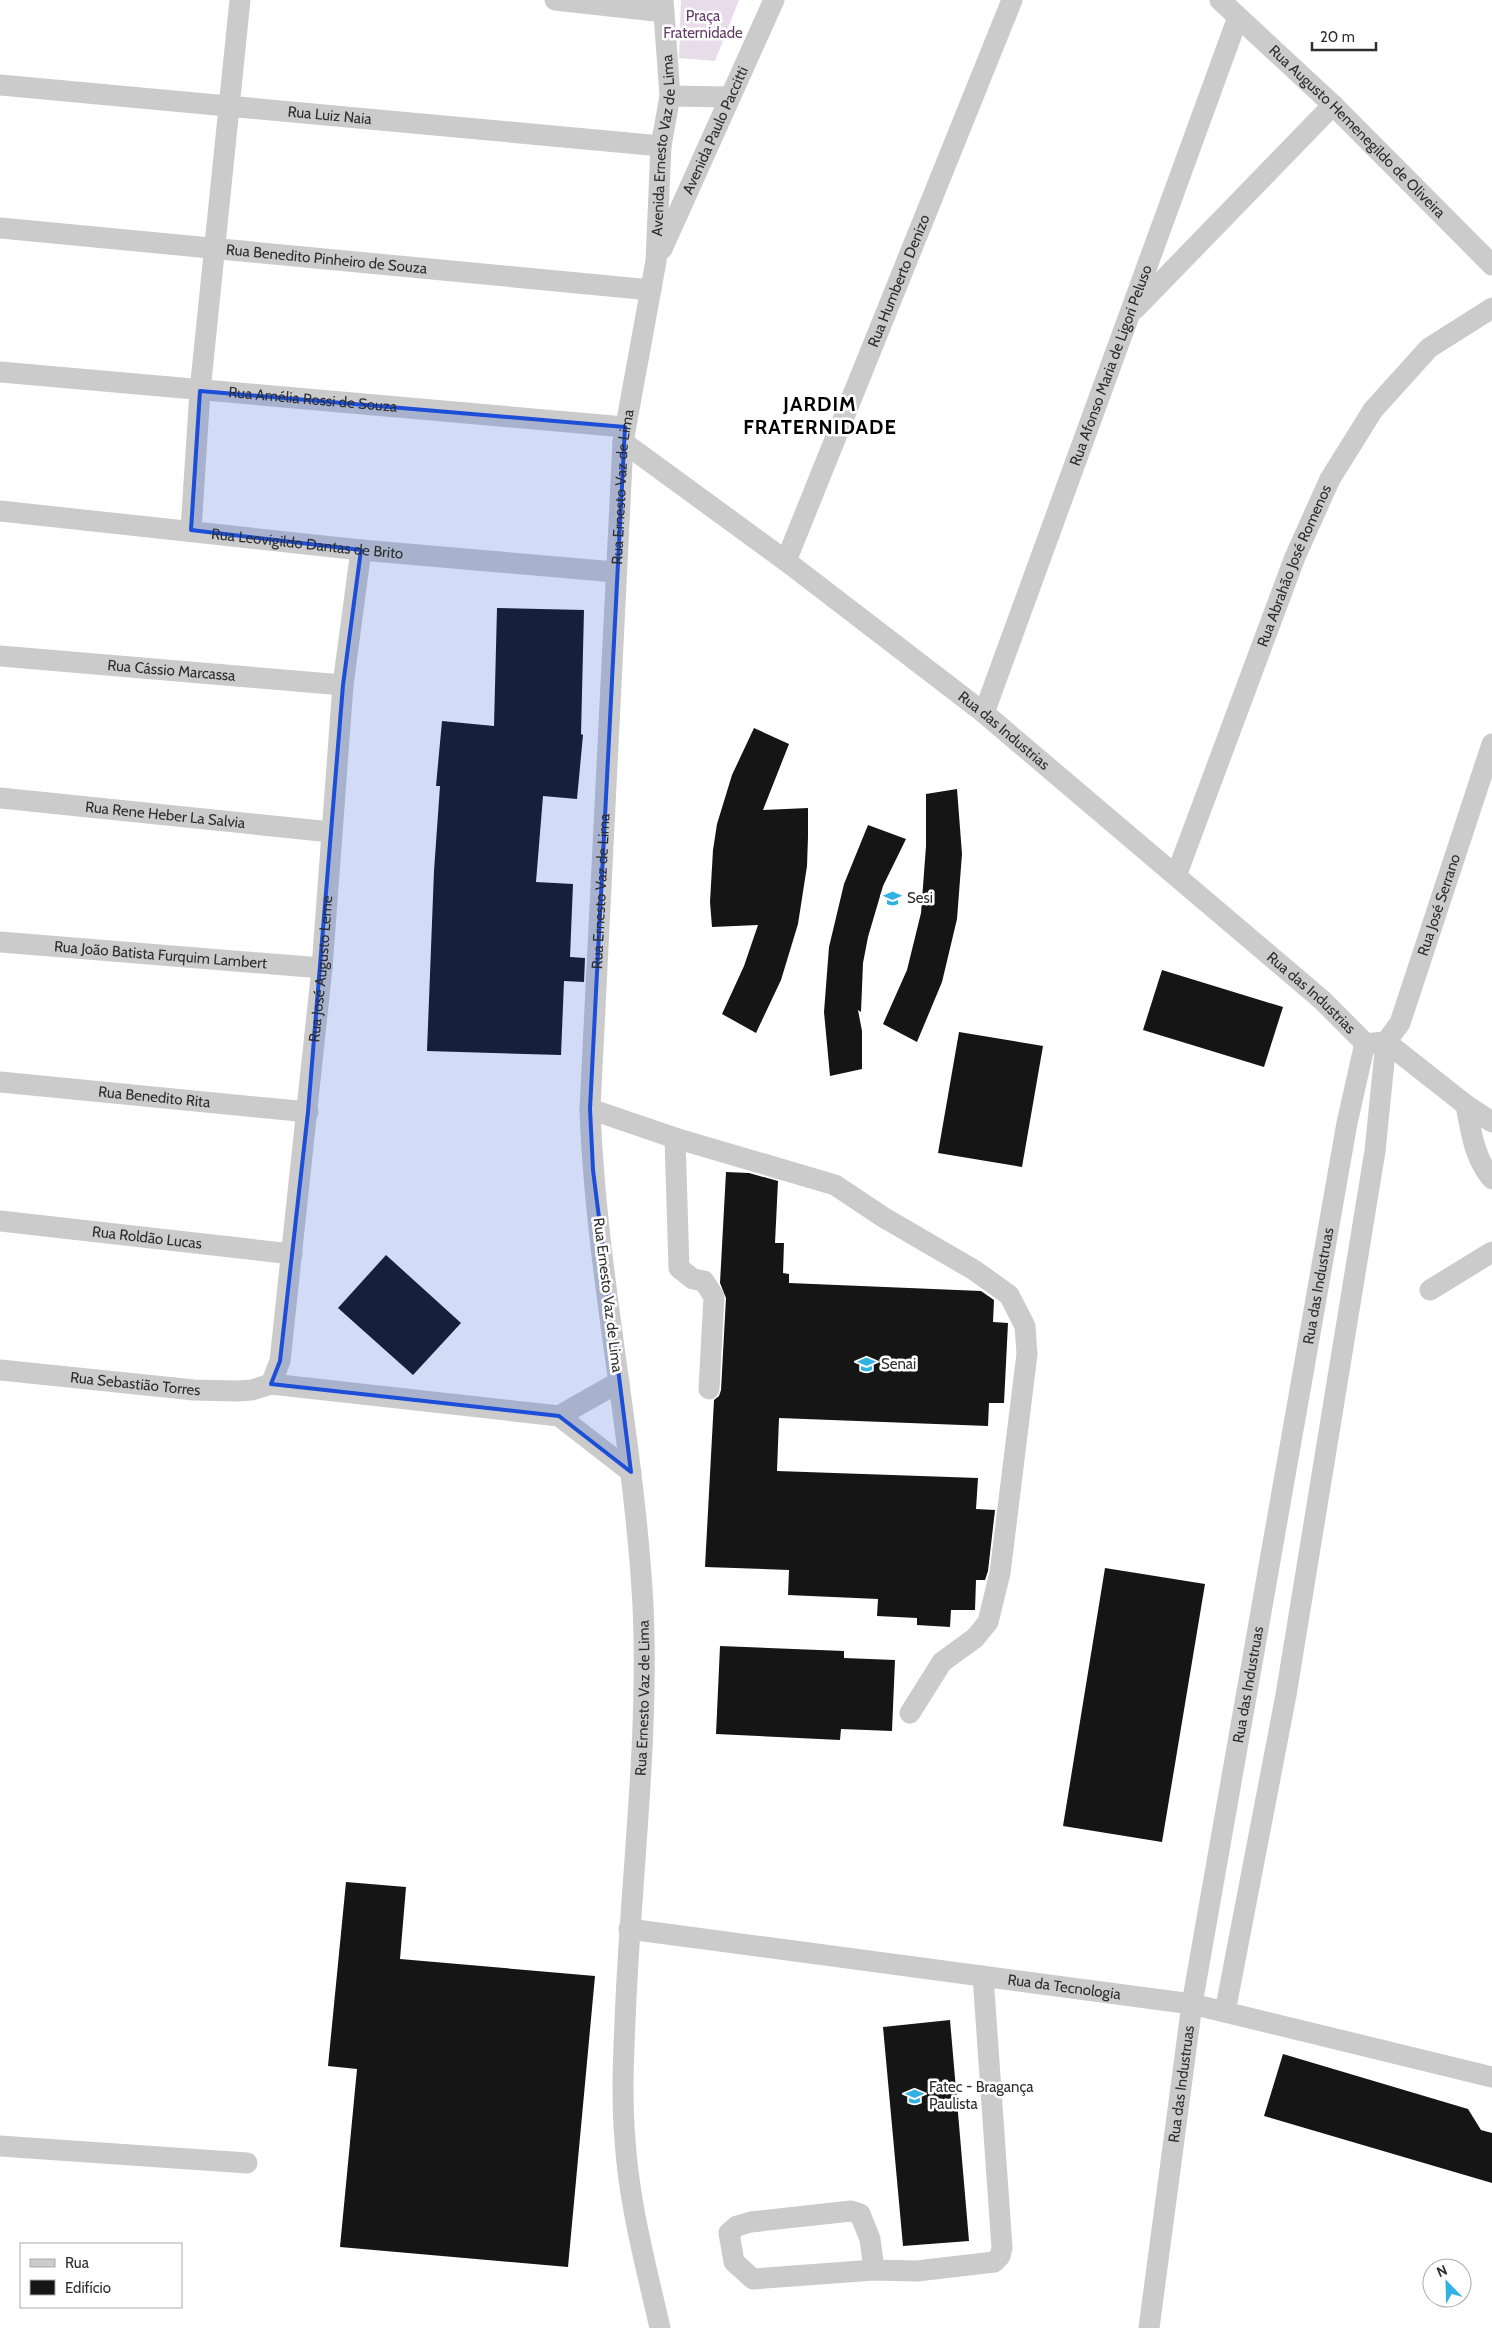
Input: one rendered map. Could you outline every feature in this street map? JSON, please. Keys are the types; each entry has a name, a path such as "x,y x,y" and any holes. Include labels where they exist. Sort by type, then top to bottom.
{"street":[{"path":"191,530 200,390 213,248 240,0"},
{"path":"555,0 664,6"},
{"name":"Avenida Paulo Paccitti","path":"656,260 774,0"},
{"name":"Rua Humberto Denizo","path":"786,561 1012,0"},
{"name":"Rua Augusto Hemenegildo de Oliveira","path":"1220,0 1333,105 1492,266"},
{"name":"Avenida Ernesto Vaz de Lima","path":"656,260 661,146 670,96 664,6"},
{"name":"Rua Afonso Maria de Ligori Peluso","path":"984,713 1238,17"},
{"name":"Rua Luiz Naia","path":"0,85 661,146"},
{"path":"670,96 730,97"},
{"path":"1129,315 1333,105"},
{"name":"Rua Benedito Pinheiro de Souza","path":"0,228 651,290"},
{"name":"Rua Ernesto Vaz de Lima","path":"656,260 624,434 615,572 590,1109 598,1219 631,1472 643,1606 641,1775 629,1929 624,2062 625,2140 632,2201 660,2328"},
{"name":"Rua Abrahão José Romenos","path":"1176,876 1295,557 1330,479 1373,410 1429,348 1492,308"},
{"name":"Rua Amélia Rossi de Souza","path":"0,372 200,390 624,434"},
{"name":"Rua das Industrias","path":"624,434 984,713 1322,1000 1365,1044"},
{"name":"Rua Leovigildo Dantas de Brito","path":"0,511 191,530 361,550 615,572"},
{"name":"Rua José Augusto Leme","path":"271,1384 280,1361 308,1112 322,968 343,685 361,550"},
{"name":"Rua Cássio Marcassa","path":"0,656 343,685"},
{"name":"Rua José Serrano","path":"1386,1042 1400,1022 1492,744"},
{"name":"Rua Rene Heber La Salvia","path":"0,798 331,832"},
{"name":"Rua João Batista Furquim Lambert","path":"0,942 322,968"},
{"path":"1225,2012 1288,1686 1375,1151 1386,1042"},
{"path":"1365,1044 1386,1042 1466,1105 1492,1122"},
{"name":"Rua das Industruas","path":"1149,2328 1192,2004 1346,1123 1365,1044"},
{"name":"Rua Benedito Rita","path":"0,1082 308,1112"},
{"path":"1466,1105 1475,1150 1484,1169 1492,1179"},
{"path":"590,1109 675,1138 835,1185 883,1217 974,1270 1010,1295 1025,1326 1027,1354 1000,1573 988,1622 975,1638 942,1662 910,1712"},
{"path":"675,1138 679,1268 693,1279 704,1281 714,1297 709,1389"},
{"name":"Rua Roldão Lucas","path":"0,1221 292,1254"},
{"path":"1430,1290 1492,1252"},
{"name":"Rua Sebastião Torres","path":"0,1370 194,1390 252,1390 271,1384"},
{"path":"559,1416 619,1382"},
{"path":"271,1384 559,1416 631,1472"},
{"name":"Rua da Tecnologia","path":"629,1929 1192,2004 1492,2077"},
{"path":"874,2270 866,2224 860,2214 852,2211 751,2222 736,2226 729,2233 734,2262 753,2279 874,2270 917,2271 967,2267 994,2262 1000,2256 1002,2248 983,1976"},
{"path":"0,2146 247,2163"}],"highlighted area":[{"path":"200,391 625,427 590,1109 593,1170 631,1472 559,1416 271,1384 280,1361 308,1112 343,685 361,550 191,530"}],"green space":[{"name":"Praça Fraternidade","path":"681,0 739,0 715,61 679,58"}],"building":[{"path":"497,608 584,610 581,734 583,735 577,799 543,796 536,882 573,884 570,957 585,958 584,982 564,981 561,1055 427,1051 434,871 440,786 436,786 442,721 494,726"},
{"path":"754,728 789,744 763,810 808,808 807,866 798,924 781,980 756,1033 722,1014 744,966 758,925 712,927 710,902 713,850 717,824 732,775"},
{"path":"957,789 962,854 957,919 942,982 917,1042 883,1024 907,970 921,913 926,846 926,794"},
{"path":"868,825 906,839 883,886 868,937 863,963 861,1012 858,1010 862,1031 862,1069 830,1076 824,1012 829,947 844,884"},
{"path":"1162,970 1283,1007 1264,1067 1143,1030"},
{"path":"959,1032 1043,1046 1022,1167 938,1153"},
{"path":"726,1172 749,1173 778,1181 775,1243 784,1243 783,1273 789,1274 789,1283 981,1291 994,1300 993,1322 1008,1323 1004,1403 989,1403 988,1426 779,1418 777,1471 978,1478 976,1509 995,1510 988,1571 985,1580 976,1580 975,1610 951,1610 950,1627 917,1625 917,1618 877,1616 878,1599 788,1595 789,1570 705,1567 714,1400 719,1396 721,1390 726,1298 720,1283"},
{"path":"386,1255 461,1323 413,1375 338,1308"},
{"path":"1105,1568 1205,1584 1162,1842 1063,1826"},
{"path":"720,1646 844,1651 844,1658 895,1660 892,1731 841,1729 840,1740 716,1734"},
{"path":"346,1882 406,1887 400,1959 595,1976 568,2267 340,2247 357,2069 328,2066"},
{"path":"950,2020 969,2241 903,2246 883,2027"},
{"path":"1283,2054 1468,2109 1481,2130 1492,2133 1492,2183 1264,2116"}],"place":[{"name":"Sesi","path":"893,898"},
{"name":"Senai","path":"867,1364"},
{"name":"Fatec - Bragança Paulista","path":"915,2096"}],"district":[{"name":"JARDIM FRATERNIDADE","path":"820,416"}]}
